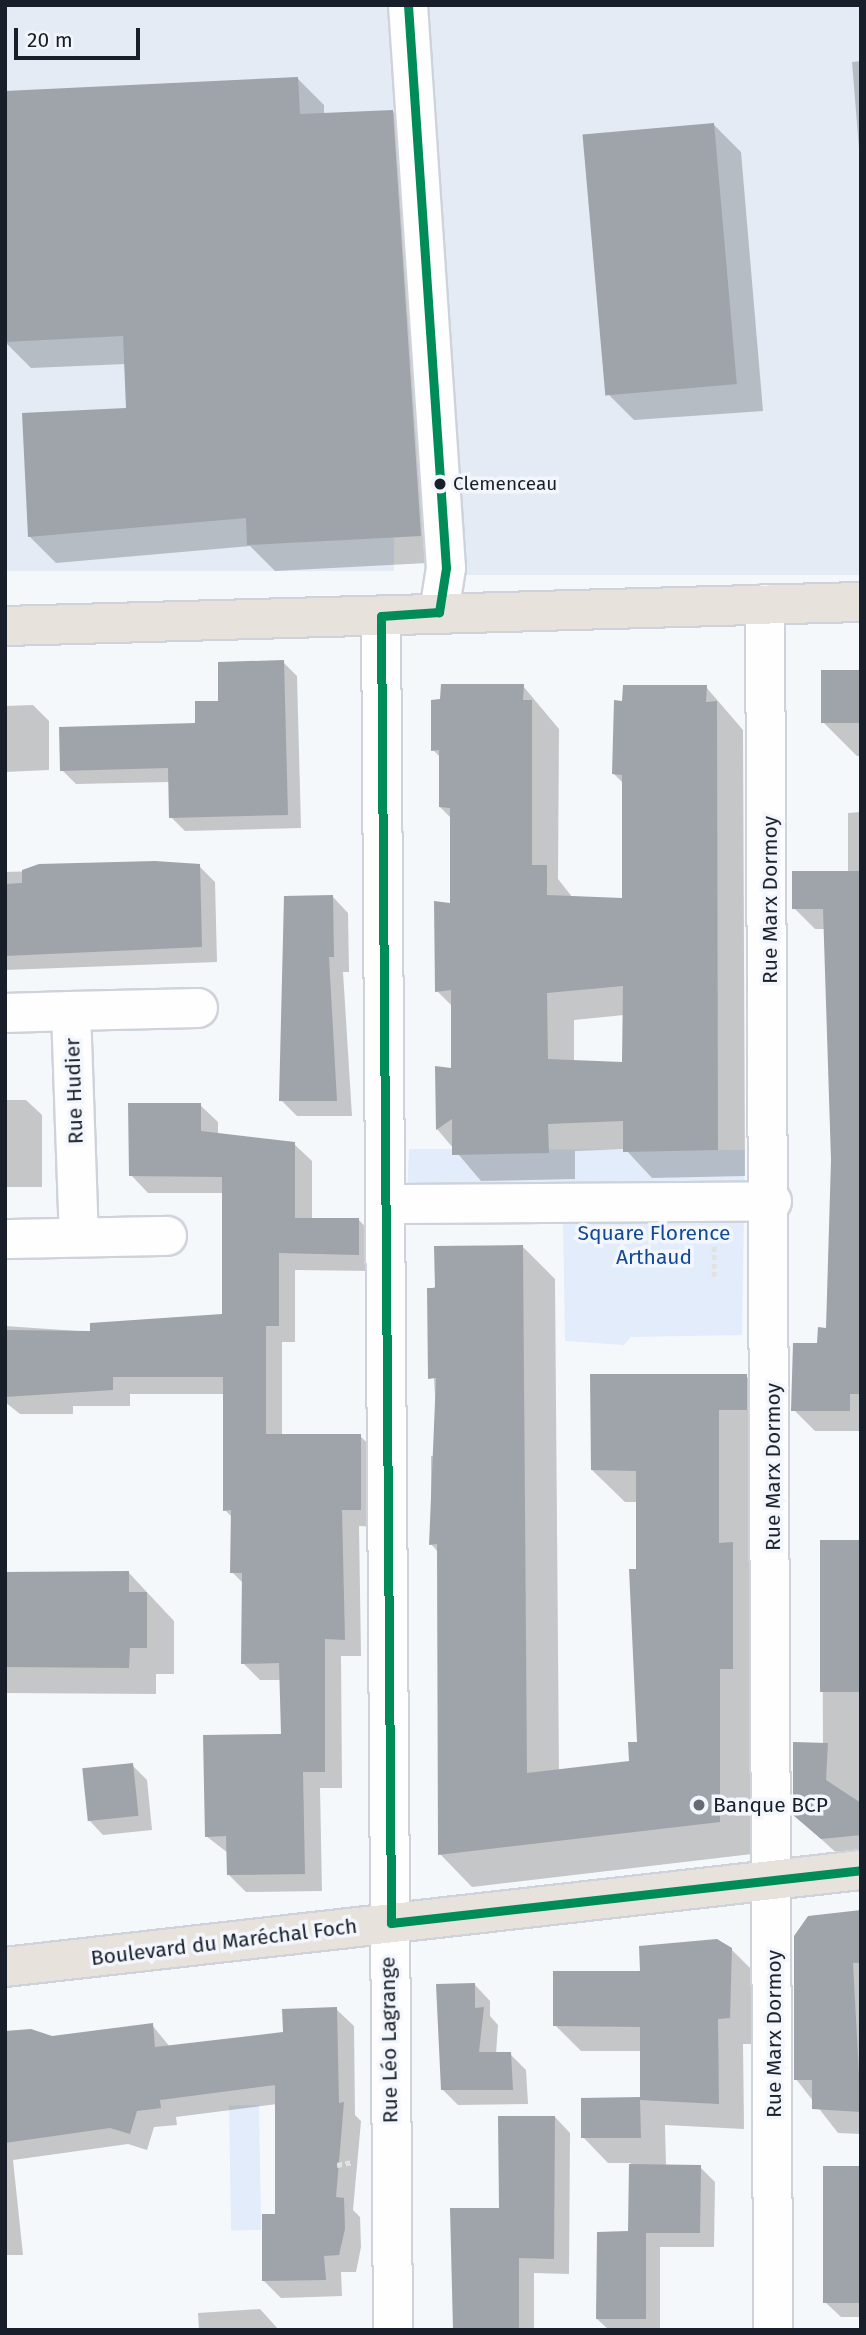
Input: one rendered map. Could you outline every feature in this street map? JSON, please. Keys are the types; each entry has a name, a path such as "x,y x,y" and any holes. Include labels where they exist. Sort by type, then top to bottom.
{"main road":[{"path":"5,626 861,601"},
{"name":"Boulevard du Maréchal Foch","path":"5,1967 861,1870"}],"street":[{"path":"408,5 446,568 439,612"},
{"name":"Rue Marx Dormoy","path":"765,604 772,1201 773,2330"},
{"name":"Rue Léo Lagrange","path":"381,616 393,2330"},
{"path":"71,1011 198,1009"},
{"name":"Rue Hudier","path":"5,1013 71,1011 79,1237"},
{"path":"386,1204 772,1201"},
{"path":"5,1239 167,1236"}],"shaded area":[{"path":"5,5 394,5 394,571 5,571"},
{"path":"425,5 861,5 861,575 425,575"}],"green space":[{"name":"Square Florence Arthaud","path":"409,1149 745,1150 742,1335 631,1337 624,1345 565,1341 563,1220 406,1219"},
{"path":"259,2105 261,2230 231,2231 229,2106"}],"building":[{"path":"298,77 300,114 393,110 421,536 247,545 246,518 28,537 22,413 126,408 123,336 5,342 5,91"},
{"path":"714,123 737,384 605,396 583,135"},
{"path":"284,660 288,815 169,818 168,768 60,771 59,727 195,723 195,701 218,701 218,662"},
{"path":"821,670 861,670 861,723 821,723"},
{"path":"441,684 524,684 523,700 532,700 532,865 547,865 547,895 622,898 622,775 612,774 614,700 622,701 623,685 707,685 706,702 717,701 718,1150 623,1152 623,1121 548,1124 549,1153 452,1155 452,1119 436,1130 435,1066 451,1068 451,990 435,992 434,901 450,903 450,808 439,807 439,750 431,751 431,700 440,699","holes":["623,986 622,1062 548,1059 547,993"]},
{"path":"155,861 200,864 202,947 5,956 5,884 22,883 22,870 39,864"},
{"path":"792,871 861,871 861,1394 850,1394 850,1411 791,1411 793,1343 817,1343 818,1327 826,1328 831,1160 823,909 792,909"},
{"path":"333,895 334,957 329,957 337,1101 279,1101 284,896"},
{"path":"128,1103 201,1103 201,1131 295,1142 295,1218 359,1218 359,1255 279,1253 279,1326 266,1326 266,1434 361,1434 361,1510 342,1510 345,1640 325,1639 325,1772 303,1772 305,1874 227,1875 226,1836 205,1837 203,1735 281,1734 279,1663 241,1664 242,1573 230,1573 231,1510 223,1511 223,1377 113,1377 113,1390 5,1397 5,1330 90,1331 90,1323 222,1314 222,1177 129,1176"},
{"path":"523,1245 527,1773 629,1761 628,1742 637,1742 629,1569 636,1569 636,1471 591,1470 590,1374 747,1374 747,1410 719,1410 719,1543 733,1542 733,1669 720,1669 720,1822 438,1855 437,1544 429,1545 436,1378 428,1379 427,1288 435,1288 434,1246"},
{"path":"820,1540 861,1540 861,1692 820,1692"},
{"path":"129,1571 129,1592 147,1592 147,1648 130,1648 129,1668 5,1667 5,1572"},
{"path":"793,1742 828,1743 826,1780 861,1803 861,1835 821,1839 793,1815"},
{"path":"133,1763 139,1816 88,1821 82,1768"},
{"path":"861,1910 861,1963 853,1963 861,2112 812,2109 812,2080 794,2080 794,1936 808,1916"},
{"path":"717,1939 732,1948 730,2018 718,2019 719,2104 640,2100 641,2138 581,2138 581,2098 640,2097 640,2027 553,2026 553,1971 640,1971 639,1946"},
{"path":"475,1983 475,2008 484,2007 479,2052 511,2052 513,2090 441,2090 436,1984"},
{"path":"337,2007 339,2103 344,2102 336,2197 344,2198 345,2229 339,2255 324,2256 326,2280 262,2281 262,2214 275,2214 275,2085 160,2100 161,2108 137,2111 130,2134 110,2128 5,2143 5,2031 31,2029 52,2036 153,2023 155,2047 283,2032 282,2009"},
{"path":"498,2116 555,2116 554,2259 519,2258 519,2328 453,2330 450,2208 499,2208"},
{"path":"629,2164 701,2165 700,2233 646,2233 646,2319 596,2319 597,2232 628,2231"},
{"path":"823,2166 861,2166 861,2303 823,2303"}],"transit line":[{"path":"408,5 446,568 439,612 381,616 391,1923 861,1870"}],"place":[{"name":"Clemenceau","path":"440,484"},
{"name":"Banque BCP","path":"699,1805"}]}
